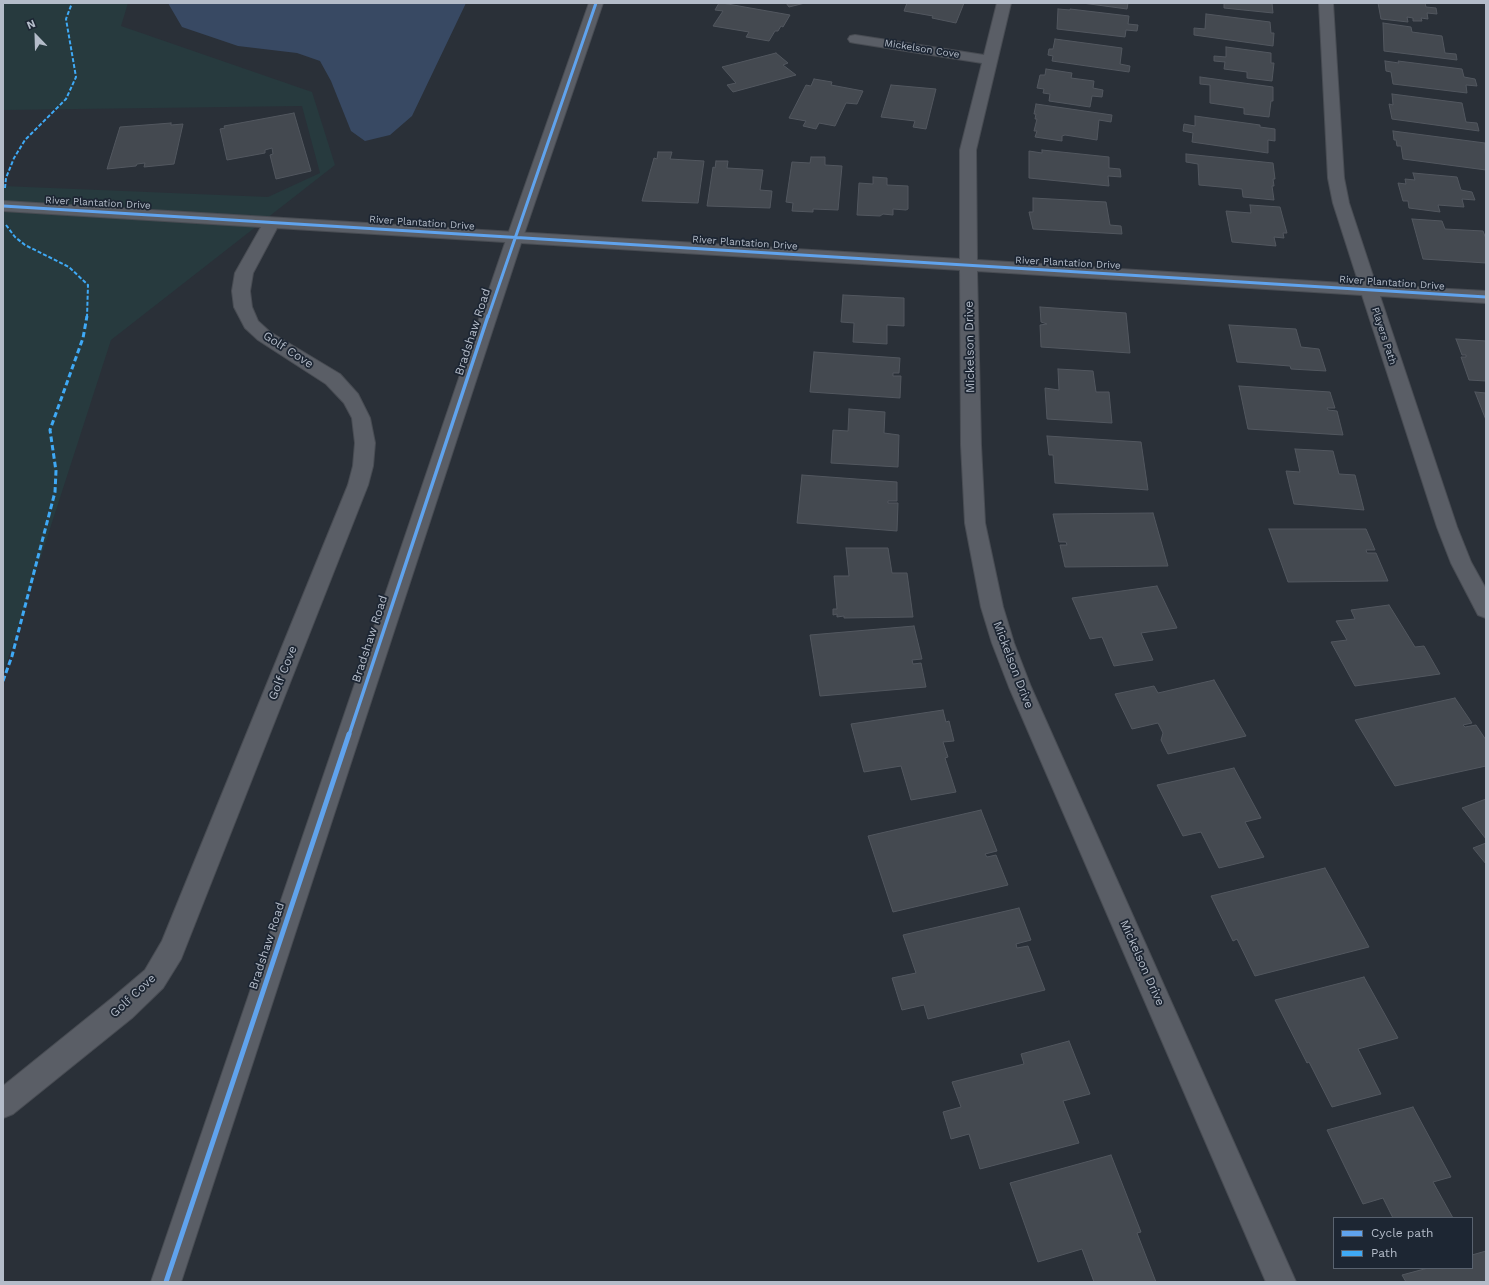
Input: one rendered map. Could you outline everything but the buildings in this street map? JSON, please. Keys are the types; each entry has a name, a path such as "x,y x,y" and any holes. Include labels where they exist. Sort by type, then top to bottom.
{"street":[{"name":"Bradshaw Road","path":"166,1282 515,237 596,3"},
{"name":"Mickelson Drive","path":"1004,3 968,150 967,174 971,445 975,523 990,600 1003,643 1020,687 1281,1282"},
{"name":"Players Path","path":"1326,3 1336,178 1341,203 1446,527 1461,563 1486,609"},
{"name":"Mickelson Cove","path":"855,39 989,60"},
{"name":"River Plantation Drive","path":"3,206 1486,298"},
{"name":"Golf Cove","path":"3,1104 122,1008 154,979 172,950 203,869 358,486 363,466 365,443 361,418 351,399 333,379 264,336 251,324 243,307 241,291 244,273 272,222"}],"green space":[{"path":"3,3 128,3 121,26 312,92 335,165 111,340 3,674 3,186 268,197 320,173 302,106 3,110"}],"water":[{"path":"168,3 466,3 412,116 390,135 365,141 351,131 331,81 320,61 297,53 238,46 182,27"}],"marked path":[{"path":"5,188 6,178 14,158 25,140 66,99 76,77 66,19 72,3"},
{"path":"3,681 12,656 55,492 56,471 50,430 83,338 88,311 88,285 69,267 25,245 15,237 6,225"}],"cycle path":[{"path":"166,1282 515,237 596,3"},
{"path":"3,206 1486,297"}]}
